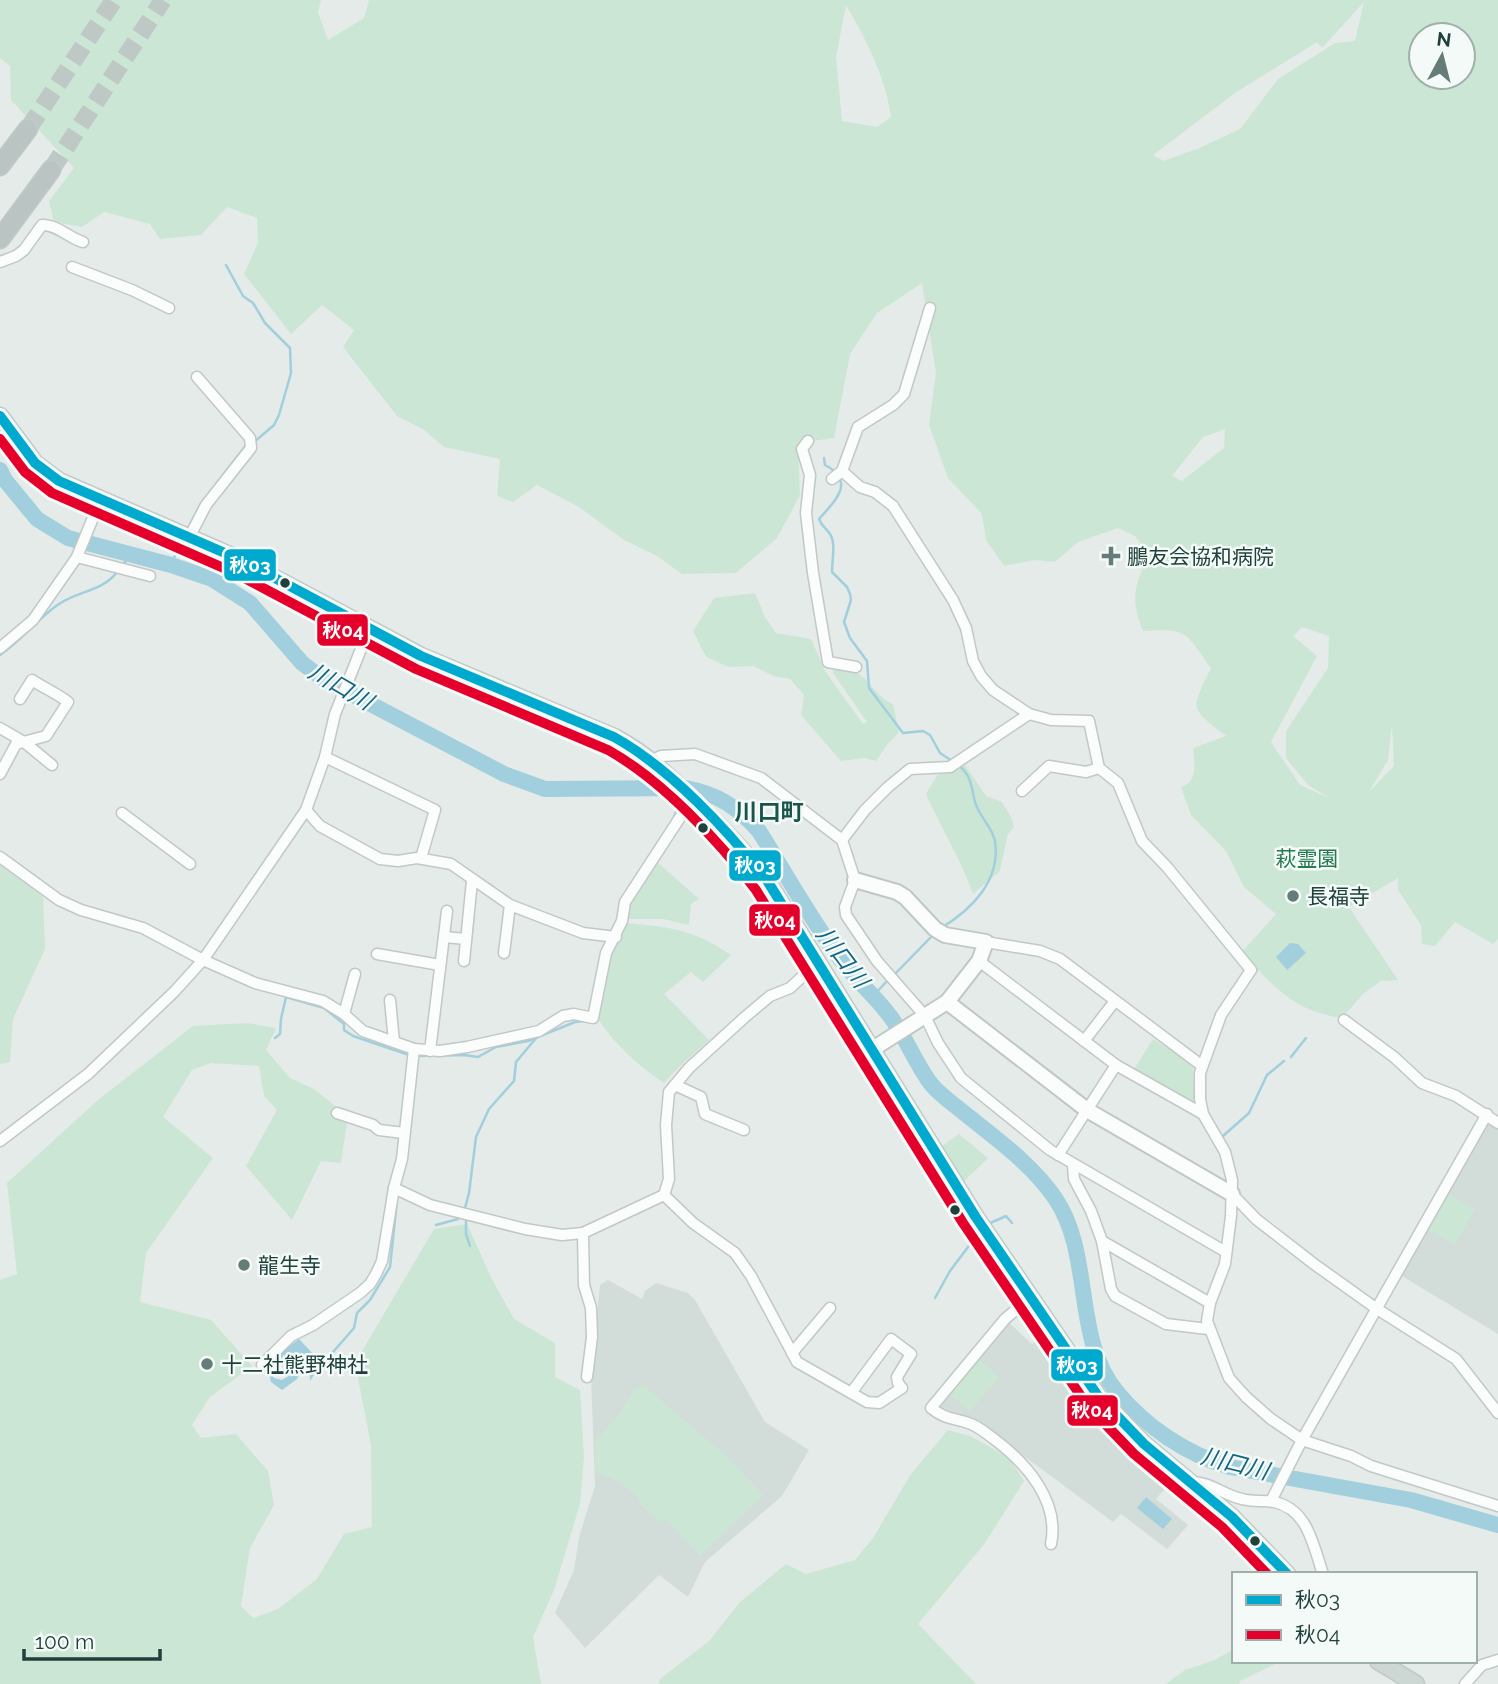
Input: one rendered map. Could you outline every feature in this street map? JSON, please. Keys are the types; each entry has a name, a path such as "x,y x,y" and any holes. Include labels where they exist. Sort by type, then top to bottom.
{"highway":[{"path":"0,166 28,130"},
{"path":"0,239 51,170"}],"main road":[{"path":"0,416 30,457 43,470 65,484 186,534 250,564 369,629 451,669 614,737 655,763 729,836 758,869 975,1216 1108,1408 1144,1444 1232,1517 1285,1572"},
{"path":"1381,1663 1416,1684"}],"street":[{"path":"0,262 24,250 42,225 50,224 72,239 83,242"},
{"path":"72,267 132,290 169,308"},
{"path":"832,479 842,471 858,427 904,394 930,308"},
{"path":"186,534 251,443 197,377"},
{"path":"808,440 802,449 810,475 806,513 828,662 856,667"},
{"path":"842,471 860,487 875,492 893,506 953,600 966,628 974,661 981,676 993,690 1029,714 1051,720 1089,721 1099,768 1118,783 1142,841 1167,867 1251,970 1221,1015 1201,1065 1200,1100 1203,1114 1225,1152 1230,1168 1232,1194 1226,1252 1222,1276 1207,1313 1208,1329 1229,1378 1271,1419 1302,1440 1351,1456 1371,1466 1498,1506"},
{"path":"0,648 33,620 78,555 101,498"},
{"path":"78,555 150,576"},
{"path":"0,1141 88,1074 174,992 203,960 306,810 325,757 338,704 369,629"},
{"path":"0,774 16,744 46,736 68,702 50,688 43,688 32,680 20,699"},
{"path":"842,840 865,810 910,769 953,765 1029,714"},
{"path":"0,728 24,742 52,765"},
{"path":"655,763 661,757 695,754 761,778 842,840 855,880 845,907 846,915 938,1042 961,1079 1073,1165 1226,1252"},
{"path":"325,757 435,810 421,858"},
{"path":"1022,791 1049,766 1086,772 1099,768"},
{"path":"0,857 59,900 81,910 143,928 203,960 255,982 323,1001 344,1014 363,1031 414,1049 430,1051 467,1047 539,1031 563,1017 574,1014 593,1018 606,953 615,937 625,902 692,799"},
{"path":"306,810 320,826 380,859 398,861 421,858 451,864 510,905 583,933 615,937"},
{"path":"122,813 190,864"},
{"path":"855,880 897,892 938,931 1046,953 1078,971 1201,1065"},
{"path":"464,961 472,881"},
{"path":"504,953 510,905"},
{"path":"430,1051 447,911"},
{"path":"444,937 466,939"},
{"path":"871,1050 947,1003 979,961 986,942"},
{"path":"377,954 440,965"},
{"path":"979,961 1116,1065 1203,1114"},
{"path":"394,1188 430,1205 525,1229 562,1235 583,1233 664,1195 669,1179 666,1125 669,1092 689,1068 745,1017 770,996 790,988 818,962"},
{"path":"344,1014 355,974"},
{"path":"390,1000 394,1042"},
{"path":"1084,1041 1115,1001"},
{"path":"947,1003 1087,1110 1232,1194 1256,1219 1377,1309 1456,1359 1498,1413"},
{"path":"1344,1020 1394,1057 1422,1083 1456,1096 1498,1122"},
{"path":"262,1365 292,1336 338,1309 370,1284 382,1261 394,1188 402,1159 414,1049"},
{"path":"1058,1155 1116,1065"},
{"path":"675,1085 701,1097 705,1114 744,1130"},
{"path":"337,1113 373,1125 379,1130 404,1133"},
{"path":"1271,1501 1295,1452 1487,1114"},
{"path":"1073,1165 1074,1179 1091,1211 1102,1241 1111,1289 1115,1296 1166,1324 1208,1329"},
{"path":"664,1195 693,1223 736,1252 797,1362 851,1393 867,1402 879,1403 902,1388 897,1377 911,1354 891,1339 851,1393"},
{"path":"583,1233 584,1285 591,1308 592,1337 587,1377"},
{"path":"1102,1241 1210,1303"},
{"path":"1030,1298 1005,1319 931,1408 946,1419 973,1424 1015,1455 1042,1490 1048,1504 1054,1530 1051,1544"},
{"path":"792,1353 830,1308"},
{"path":"1191,1482 1204,1483 1242,1500 1271,1501 1294,1509 1300,1516 1322,1572"},
{"path":"1465,1684 1482,1665 1498,1660"}],"shaded area":[{"path":"1487,1114 1498,1123 1498,1334 1397,1273"},
{"path":"608,1280 642,1299 645,1291 656,1283 688,1293 695,1300 765,1422 809,1450 782,1496 705,1562 688,1597 659,1575 585,1648 555,1613 574,1570 579,1537 595,1486 591,1376 600,1285"},
{"path":"1005,1319 1032,1344 1046,1332 1103,1413 1175,1477 1156,1499 1188,1525 1167,1549 1121,1514 1113,1522 975,1420 933,1410"}],"green space":[{"name":"萩霊園","path":"0,0 321,0 318,12 328,40 364,18 369,0 1498,0 1498,939 1493,944 1455,922 1435,946 1422,944 1421,925 1398,890 1398,878 1349,907 1398,980 1381,981 1363,994 1342,1018 1310,1010 1286,996 1241,953 1276,914 1244,887 1226,851 1191,815 1181,787 1191,781 1193,776 1193,748 1226,736 1205,719 1197,706 1211,668 1185,635 1170,631 1143,631 1136,610 1135,592 1149,555 1135,536 1118,528 1078,542 1055,562 1035,560 1004,566 986,540 982,514 948,478 929,425 936,373 922,283 877,313 850,354 834,438 798,443 800,495 777,538 736,573 682,574 657,556 624,540 579,507 537,485 513,502 497,496 500,459 444,447 423,429 397,416 343,347 354,330 322,305 291,334 244,274 258,243 257,218 227,207 201,235 160,239 150,224 104,212 82,227 54,222 49,201 74,168 11,100 10,66 0,58","holes":["1364,2 1355,41 1335,43 1278,79 1240,129 1163,161 1153,155 1235,93 1317,42 1322,48","846,5 874,59 885,88 891,117 877,127 842,121 836,57","1225,429 1224,448 1182,481 1172,476 1203,437","1302,627 1329,636 1328,668 1286,731 1286,758 1308,785 1329,798 1300,785 1271,742 1317,656 1293,636","1392,725 1394,766 1369,792 1388,760"]},
{"path":"755,593 765,617 776,633 811,639 825,671 863,724 867,722 833,673 833,667 860,675 893,704 899,732 876,761 865,758 841,761 801,715 804,695 790,679 774,676 753,666 729,667 706,657 693,631 714,598"},
{"path":"965,765 986,796 1002,802 1014,827 1008,834 1000,871 973,894 926,794 939,772"},
{"path":"657,862 699,899 691,904 689,925 663,919 626,919 630,906"},
{"path":"0,864 43,897 45,949 13,1019 10,1062 0,1064"},
{"path":"625,923 681,931 705,940 731,955 703,982 691,972 664,994 709,1040 664,1083 626,1053 595,1014 608,952 621,938"},
{"path":"247,1023 276,1028 266,1050 290,1078 314,1089 348,1116 341,1163 321,1161 292,1220 246,1166 277,1110 264,1096 259,1066 211,1063 192,1070 163,1117 213,1158 146,1253 140,1302 211,1320 252,1366 210,1397 192,1425 201,1438 236,1434 268,1471 274,1505 250,1548 241,1606 253,1618 278,1609 317,1579 344,1534 372,1527 371,1445 355,1363 434,1229 467,1224 514,1319 555,1343 555,1377 580,1390 584,1457 580,1504 554,1590 533,1637 541,1684 0,1684 0,1280 17,1274 7,1183 98,1100 193,1026"},
{"path":"1153,1039 1193,1067 1198,1112 1131,1074"},
{"path":"959,1134 988,1158 961,1184 939,1148"},
{"path":"1448,1194 1475,1209 1455,1245 1428,1230"},
{"path":"977,1358 999,1377 970,1411 948,1393"},
{"path":"644,1386 729,1458 763,1495 700,1556 665,1519 661,1523 642,1506 638,1497 618,1481 595,1472 595,1441 620,1413 634,1389"},
{"path":"948,1430 970,1436 1008,1457 1024,1481 985,1543 918,1624 976,1684 658,1684 660,1679 709,1641 740,1602 786,1564 806,1574 855,1560 873,1538 911,1474"},
{"path":"1232,1650 1232,1663 1277,1663 1240,1681 1239,1684 1166,1684 1185,1670 1215,1660"}],"water":[{"path":"1290,943 1298,944 1306,953 1287,970 1276,957"},
{"path":"299,1339 320,1366 310,1381 309,1365 304,1364 297,1379 282,1390 271,1382 268,1368","holes":["288,1354 297,1355 301,1361 293,1372 282,1380 274,1378 272,1374 275,1364"]},
{"path":"1146,1497 1172,1519 1163,1529 1137,1508"}],"waterway":[{"path":"226,265 243,296 253,303 265,323 290,348 291,373 279,415 274,425 253,443"},
{"path":"187,530 200,505 247,444"},
{"path":"824,458 825,465 840,478 841,485 836,499 819,519 832,538 832,572 847,587 850,594 851,600 844,622 850,638 867,661 869,688 903,733 923,731 930,735 940,753 952,761"},
{"name":"川口川","path":"0,470 37,519 68,538 171,565 212,579 250,603 302,663 323,679 504,774 545,789 686,788 708,794 735,808 759,831 830,945 890,1016 931,1084 1024,1162 1055,1198 1067,1220 1075,1245 1094,1347 1103,1370 1128,1405 1168,1438 1198,1455 1230,1467 1411,1500 1498,1525"},
{"path":"171,565 182,539"},
{"path":"123,564 132,556"},
{"path":"0,655 59,604 98,587 117,572"},
{"path":"941,928 963,912 982,893 996,855 995,841 977,807 972,786 957,764"},
{"path":"673,820 680,801"},
{"path":"894,975 933,935"},
{"path":"873,996 889,979"},
{"path":"275,1038 280,1034 286,997 324,1008 344,1024 344,1030 353,1036 409,1055"},
{"path":"416,1056 478,1057 496,1047 528,1041 584,1021"},
{"path":"465,1208 476,1137 489,1109 514,1081 516,1062 537,1037"},
{"path":"1291,1057 1306,1038"},
{"path":"1223,1136 1249,1113 1267,1075 1284,1061"},
{"path":"327,1359 354,1328 357,1313 370,1300 390,1267 397,1200"},
{"path":"988,1224 1006,1216 1012,1223"},
{"path":"436,1225 458,1219"},
{"path":"466,1221 470,1246"},
{"path":"935,1298 950,1271 977,1235"}],"tunnel":[{"path":"28,129 114,0"},
{"path":"51,170 163,0"}],"transit line":[{"name":"秋03","path":"0,416 35,463 59,481 241,560 421,656 614,737 677,783 717,822 768,882 975,1216 1098,1396 1144,1444 1232,1517 1285,1572"},
{"name":"秋04","path":"0,439 25,472 52,493 235,573 416,669 608,750 669,795 707,832 756,890 963,1223 1087,1405 1134,1454 1222,1527 1265,1572"}],"place":[{"name":"鵬友会協和病院","path":"1111,556"},
{"name":"長福寺","path":"1293,896"},
{"name":"龍生寺","path":"244,1265"},
{"name":"十二社熊野神社","path":"207,1364"}],"district":[{"name":"川口町","path":"769,811"}]}
